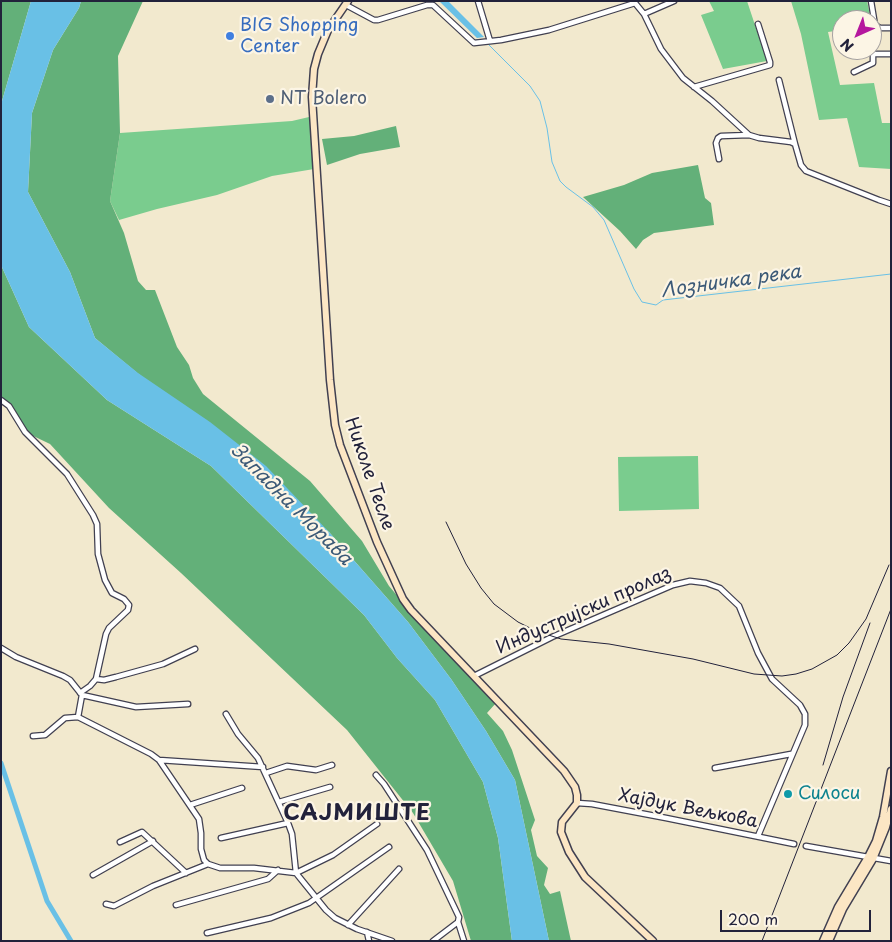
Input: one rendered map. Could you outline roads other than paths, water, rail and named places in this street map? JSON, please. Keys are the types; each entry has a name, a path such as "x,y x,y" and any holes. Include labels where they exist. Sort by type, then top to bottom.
{"street":[{"path":"478,1 490,41"},
{"path":"644,14 674,1"},
{"path":"347,3 374,20 433,5 474,43 549,30 635,2 644,14 667,58 683,78 712,101 749,135"},
{"name":"Николе Тесле","path":"347,3 328,30 318,54 314,69 312,97 330,380 335,425 344,459 376,542 403,599 411,610 564,771 575,787 577,803"},
{"path":"694,87 770,64 758,24"},
{"path":"854,72 873,63 873,60"},
{"path":"779,80 801,165 806,171 891,204"},
{"path":"719,159 716,142 721,136 749,135 795,144"},
{"path":"1,400 10,406 25,432 67,474 94,515 98,554 105,580 112,593 124,598 130,608 107,631 96,679 81,694 78,717"},
{"name":"Индустријски пролаз","path":"474,676 552,637 673,585 690,581 706,583 720,588 739,606 758,653 772,679 805,714 804,725 758,836"},
{"path":"1,648 16,657 63,676 73,683 81,694 136,707 188,704"},
{"path":"96,679 116,678 163,664 195,649"},
{"path":"226,714 238,734 255,752 279,802 292,834 296,873 330,915 348,925 392,941"},
{"path":"33,736 45,734 65,718 78,717 151,754 159,760 190,805 200,824 201,849 204,860 208,864 220,868 278,870 296,873 328,858 377,824"},
{"path":"715,768 791,754"},
{"path":"159,760 263,767"},
{"path":"266,773 286,766 316,770 332,765"},
{"path":"823,941 838,907 862,867 871,858 881,824 891,771"},
{"path":"376,775 384,784 427,850 459,917 458,922 464,941"},
{"path":"279,802 330,787"},
{"path":"190,805 242,788"},
{"path":"577,803 562,822 561,832 569,852 585,876 653,941"},
{"name":"Хајдук Вељкова","path":"577,803 592,804 794,844"},
{"path":"829,941 843,909 886,827 891,809"},
{"path":"221,838 288,823"},
{"path":"120,842 142,832 186,873"},
{"path":"93,875 153,841"},
{"path":"207,934 271,918 317,899 389,846"},
{"path":"806,846 891,861"},
{"path":"857,855 862,867"},
{"path":"106,904 114,906 153,886 208,864"},
{"path":"348,925 398,869"},
{"path":"176,905 268,879 278,870"},
{"path":"433,941 458,922"},
{"path":"367,932 369,941"}],"water":[{"name":"Западна Морава","path":"31,1 81,1 79,8 53,50 32,113 28,192 70,272 95,338 138,373 210,422 266,466 329,532 408,622 451,679 486,731 515,780 549,941 512,941 498,838 483,782 435,700 397,658 364,615 211,466 107,400 29,327 1,265 1,116 2,101"},
{"path":"439,1 448,1 484,37 477,38"}],"waterway":[{"name":"Лозничка река","path":"489,45 530,86 540,101 547,128 552,162 560,181 593,207 604,220 634,289 642,302 656,305 663,300 891,274"},
{"path":"1,763 47,901 71,941"}],"railway":[{"path":"446,522 466,564 494,604 518,622 536,631 561,639 609,644 693,659 754,674 782,676 796,674 812,669 837,655 849,643 866,619 889,565"},
{"path":"762,941 891,609"},
{"path":"823,765 843,697 870,623"}],"place":[{"name":"BIG Shopping Center","path":"230,36"},
{"name":"NT Bolero","path":"270,99"},
{"name":"Силоси","path":"788,794"}],"district":[{"name":"САЈМИШТЕ","path":"357,814"}]}
